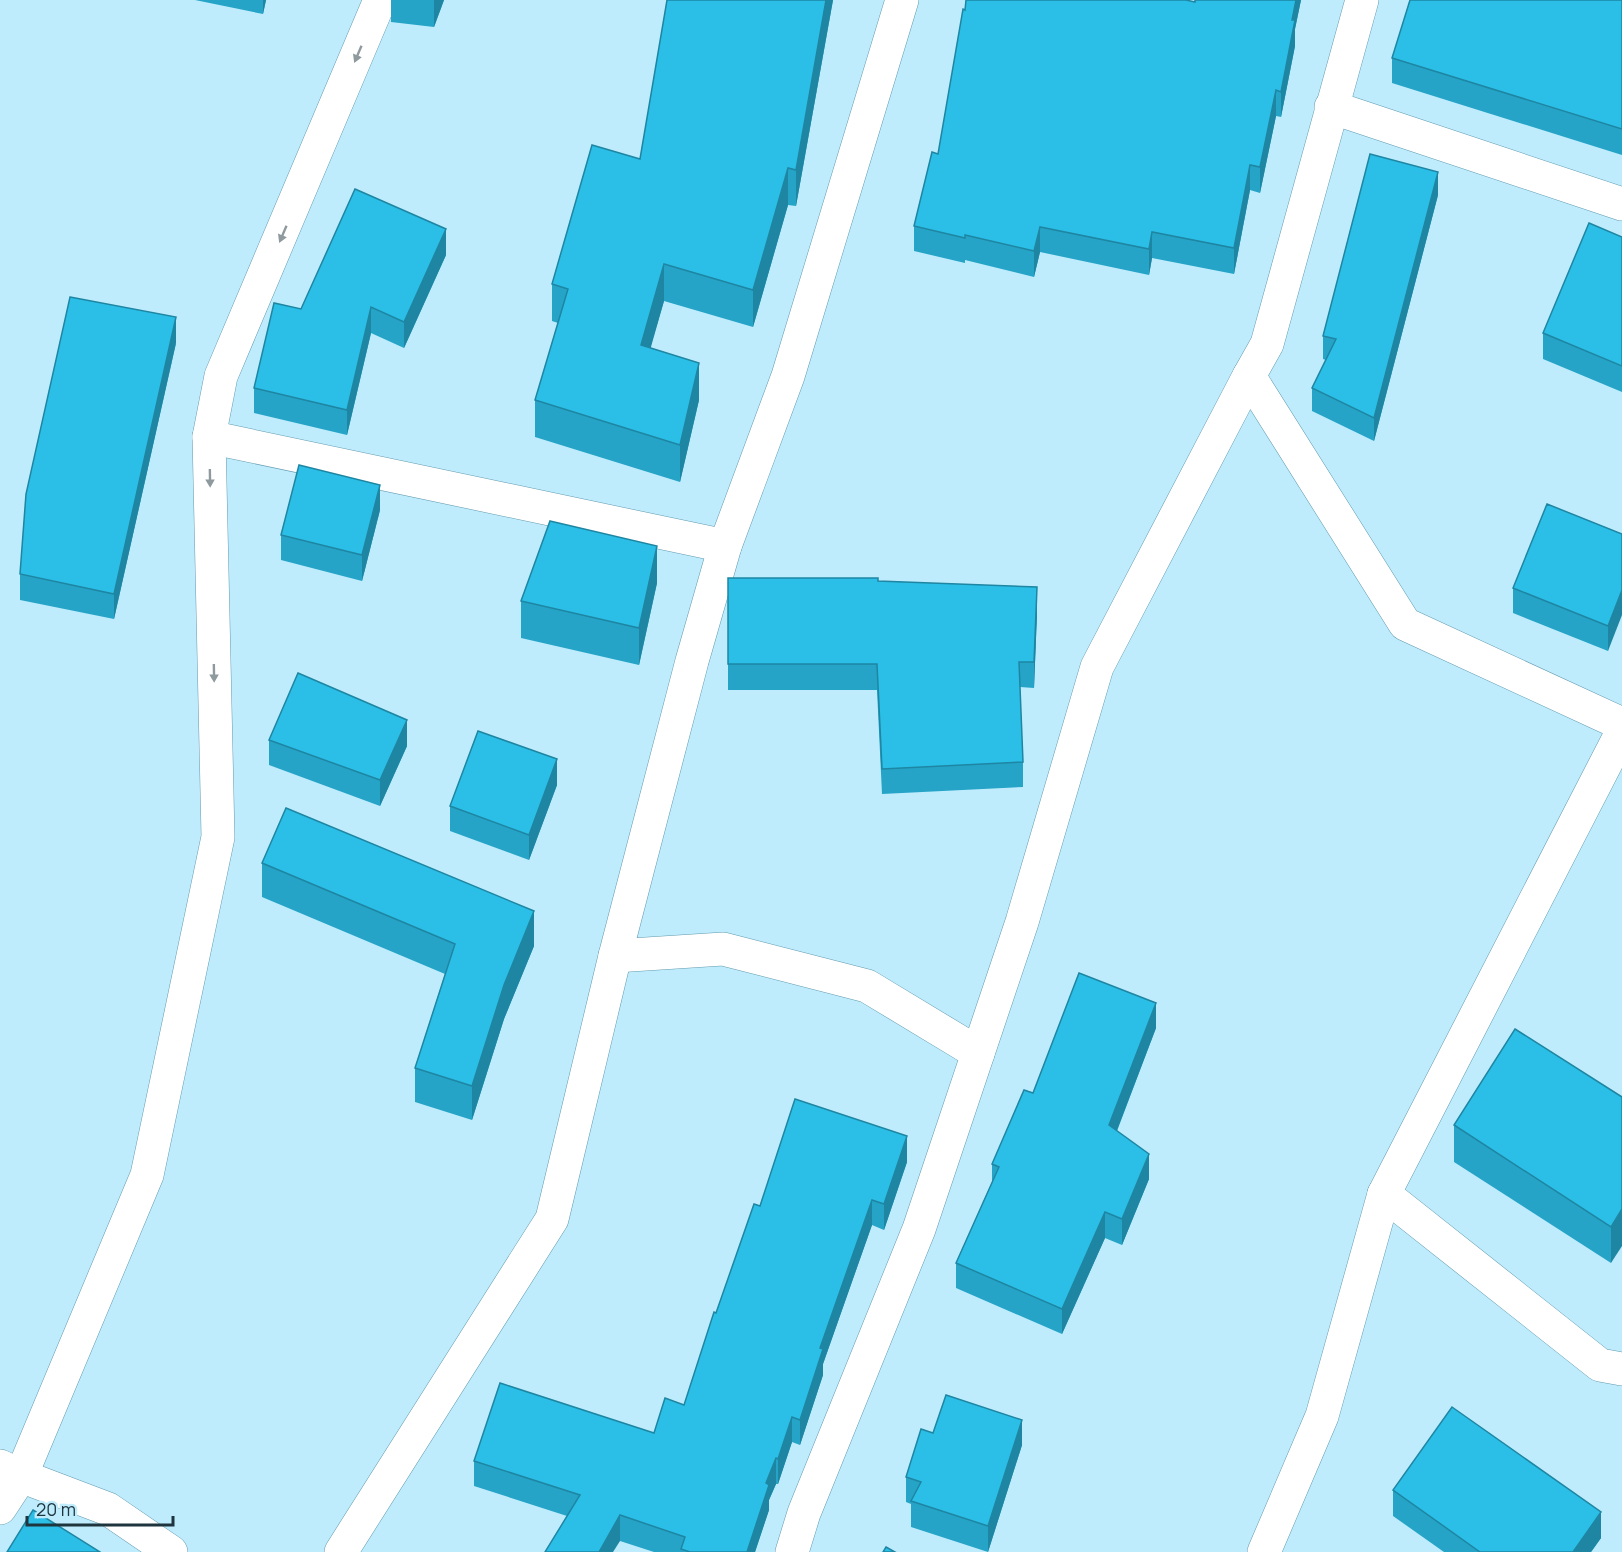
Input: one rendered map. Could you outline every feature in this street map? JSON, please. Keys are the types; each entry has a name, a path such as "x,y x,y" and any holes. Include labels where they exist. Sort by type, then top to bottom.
{"street":[{"path":"0,1508 10,1471 147,1175 218,837 209,437 221,376 380,0"},
{"path":"341,1552 552,1219 615,956 692,661 725,546 788,376 902,0"},
{"path":"792,1552 804,1513 919,1229 1022,922 1097,667 1267,344 1362,0"},
{"path":"1332,107 1622,204"},
{"path":"1249,376 1405,624 1622,724"},
{"path":"209,437 725,546"},
{"path":"1264,1552 1322,1416 1384,1194 1622,732"},
{"path":"615,956 723,949 867,986 978,1053"},
{"path":"1384,1194 1600,1365 1622,1369"},
{"path":"10,1471 108,1509 171,1552"}],"building":[{"path":"667,0 826,0 796,170 788,168 753,290 664,264 641,345 699,363 680,445 535,400 568,289 552,284 592,145 640,159"},
{"path":"966,0 1186,0 1195,2 1195,0 1296,0 1292,20 1295,20 1281,92 1276,90 1260,167 1250,165 1234,248 1152,232 1149,249 1040,227 1034,251 914,226 932,152 938,154"},
{"path":"1410,0 1622,0 1622,129 1392,58"},
{"path":"1370,154 1438,172 1374,418 1312,388 1336,339 1323,336"},
{"path":"355,189 446,229 404,322 371,307 347,410 254,388 274,303 301,309"},
{"path":"1589,223 1622,237 1622,366 1543,333"},
{"path":"70,297 176,317 114,594 20,574 26,494"},
{"path":"299,465 380,485 362,555 281,535"},
{"path":"1547,504 1622,534 1622,590 1608,626 1513,588"},
{"path":"550,521 657,546 639,628 521,601"},
{"path":"728,578 878,578 878,581 1037,587 1034,662 1019,662 1023,762 882,769 877,664 728,664"},
{"path":"298,673 407,720 380,780 269,740"},
{"path":"478,731 557,759 529,835 450,806"},
{"path":"286,808 534,911 504,985 472,1086 415,1068 455,944 262,863"},
{"path":"1079,973 1156,1003 1109,1125 1149,1154 1122,1219 1105,1212 1062,1309 956,1263 999,1167 992,1164 1024,1090 1033,1093"},
{"path":"1515,1029 1622,1097 1622,1209 1611,1227 1454,1125"},
{"path":"795,1099 907,1136 884,1204 872,1200 820,1348 823,1349 800,1420 792,1417 778,1459 776,1458 766,1483 769,1485 747,1552 690,1552 681,1549 685,1537 620,1515 599,1552 545,1552 580,1495 474,1461 500,1383 654,1433 665,1398 684,1405 714,1312 716,1313 754,1204 760,1206"},
{"path":"946,1395 1022,1420 988,1526 911,1501 921,1482 906,1477 921,1429 933,1433"},
{"path":"1452,1407 1601,1512 1573,1552 1480,1552 1393,1490"},
{"path":"33,1510 100,1552 7,1552"},
{"path":"886,1547 895,1552 883,1552"}]}
